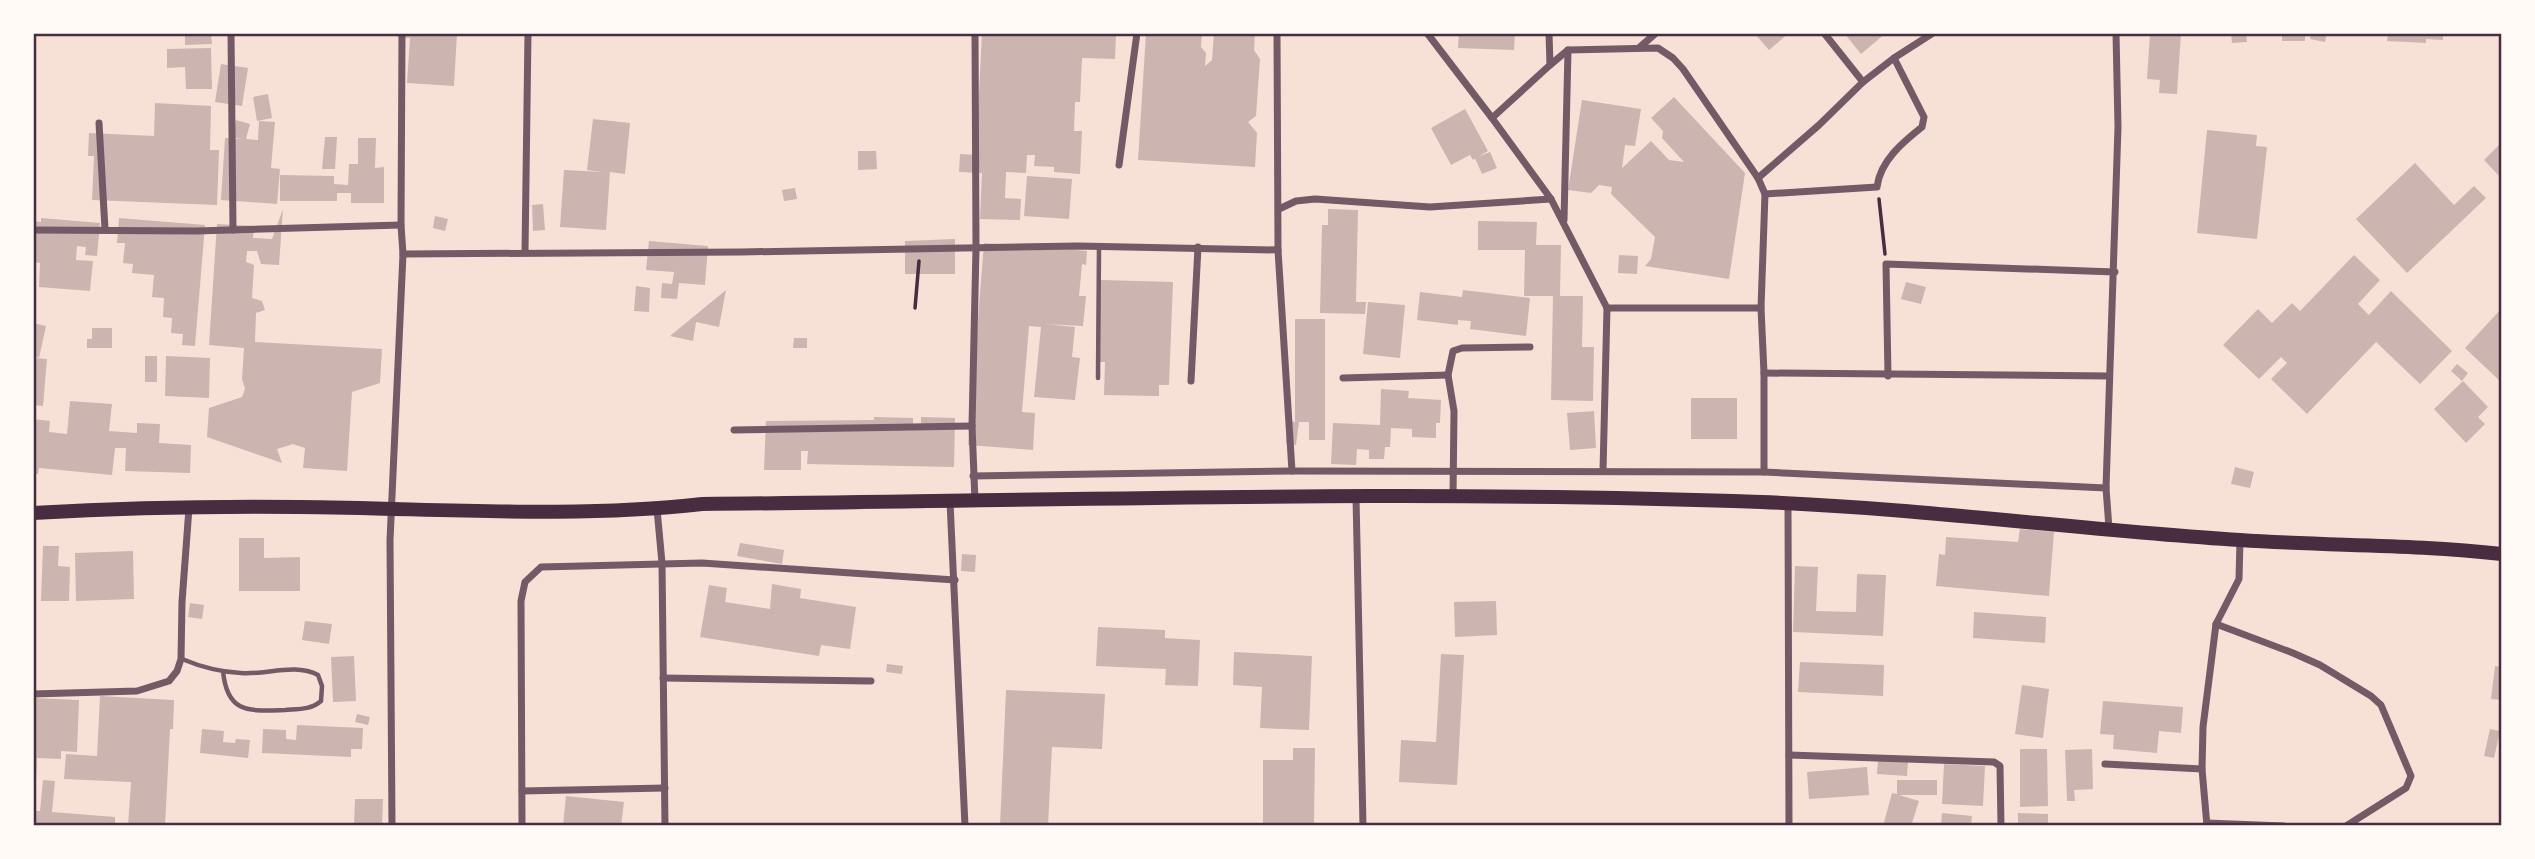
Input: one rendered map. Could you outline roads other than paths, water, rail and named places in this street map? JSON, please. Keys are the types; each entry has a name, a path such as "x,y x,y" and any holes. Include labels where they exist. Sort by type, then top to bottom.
{"main road":[{"path":"33,513 108,508 297,507 576,512 657,509 702,504 1453,498 1788,504 2240,540 2436,547 2502,554"}],"street":[{"path":"231,33 233,230"},
{"path":"392,826 390,540 403,254 402,33"},
{"path":"524,252 528,33"},
{"path":"975,33 976,248 972,426 975,501"},
{"path":"1119,166 1137,33"},
{"path":"1277,33 1278,250 1292,471"},
{"path":"1427,33 1551,199 1607,308 1603,471"},
{"path":"1549,33 1550,65"},
{"path":"1639,47 1656,33"},
{"path":"1824,33 1863,82"},
{"path":"1758,178 1863,82 1933,33"},
{"path":"2109,528 2106,488 2115,272 2118,127 2116,33"},
{"path":"1492,118 1568,50 1658,48 1673,58 1758,178 1765,194 1761,308 1765,373 1764,472"},
{"path":"1564,223 1568,50"},
{"path":"1765,194 1877,187 1878,176 1885,165 1900,144 1922,127 1924,117 1894,58"},
{"path":"99,123 105,229"},
{"path":"1279,209 1297,201 1315,199 1430,207 1551,199"},
{"path":"33,230 233,230 401,225"},
{"path":"403,254 1099,247 1278,250"},
{"path":"1191,381 1198,247"},
{"path":"1888,376 1886,264 2115,272"},
{"path":"1607,308 1761,308"},
{"path":"1453,498 1454,411 1448,375 1453,351 1462,348 1530,347"},
{"path":"1765,373 2109,376"},
{"path":"1343,378 1448,375"},
{"path":"734,430 972,426"},
{"path":"973,476 1292,471 1764,472 2106,488"},
{"path":"1356,497 1363,826"},
{"path":"950,502 965,826"},
{"path":"1788,504 1789,826"},
{"path":"33,694 137,691 169,681 177,671 181,659 189,508"},
{"path":"657,509 662,563 665,826"},
{"path":"2240,540 2239,579 2216,624 2203,727 2202,768 2207,825 2284,826"},
{"path":"522,826 521,601 525,582 541,567 662,563 801,568 955,580"},
{"path":"2216,624 2320,665 2359,688 2381,705 2411,776 2406,788 2346,826"},
{"path":"663,678 870,681"},
{"path":"1789,755 1994,762 2000,766 2000,826"},
{"path":"2105,765 2202,768"},
{"path":"522,791 665,788"}],"lane":[{"path":"1098,378 1099,247"},
{"path":"181,659 202,667 241,673 307,670 318,676 321,701 302,709 251,711 237,704 225,690 223,671"}]}
